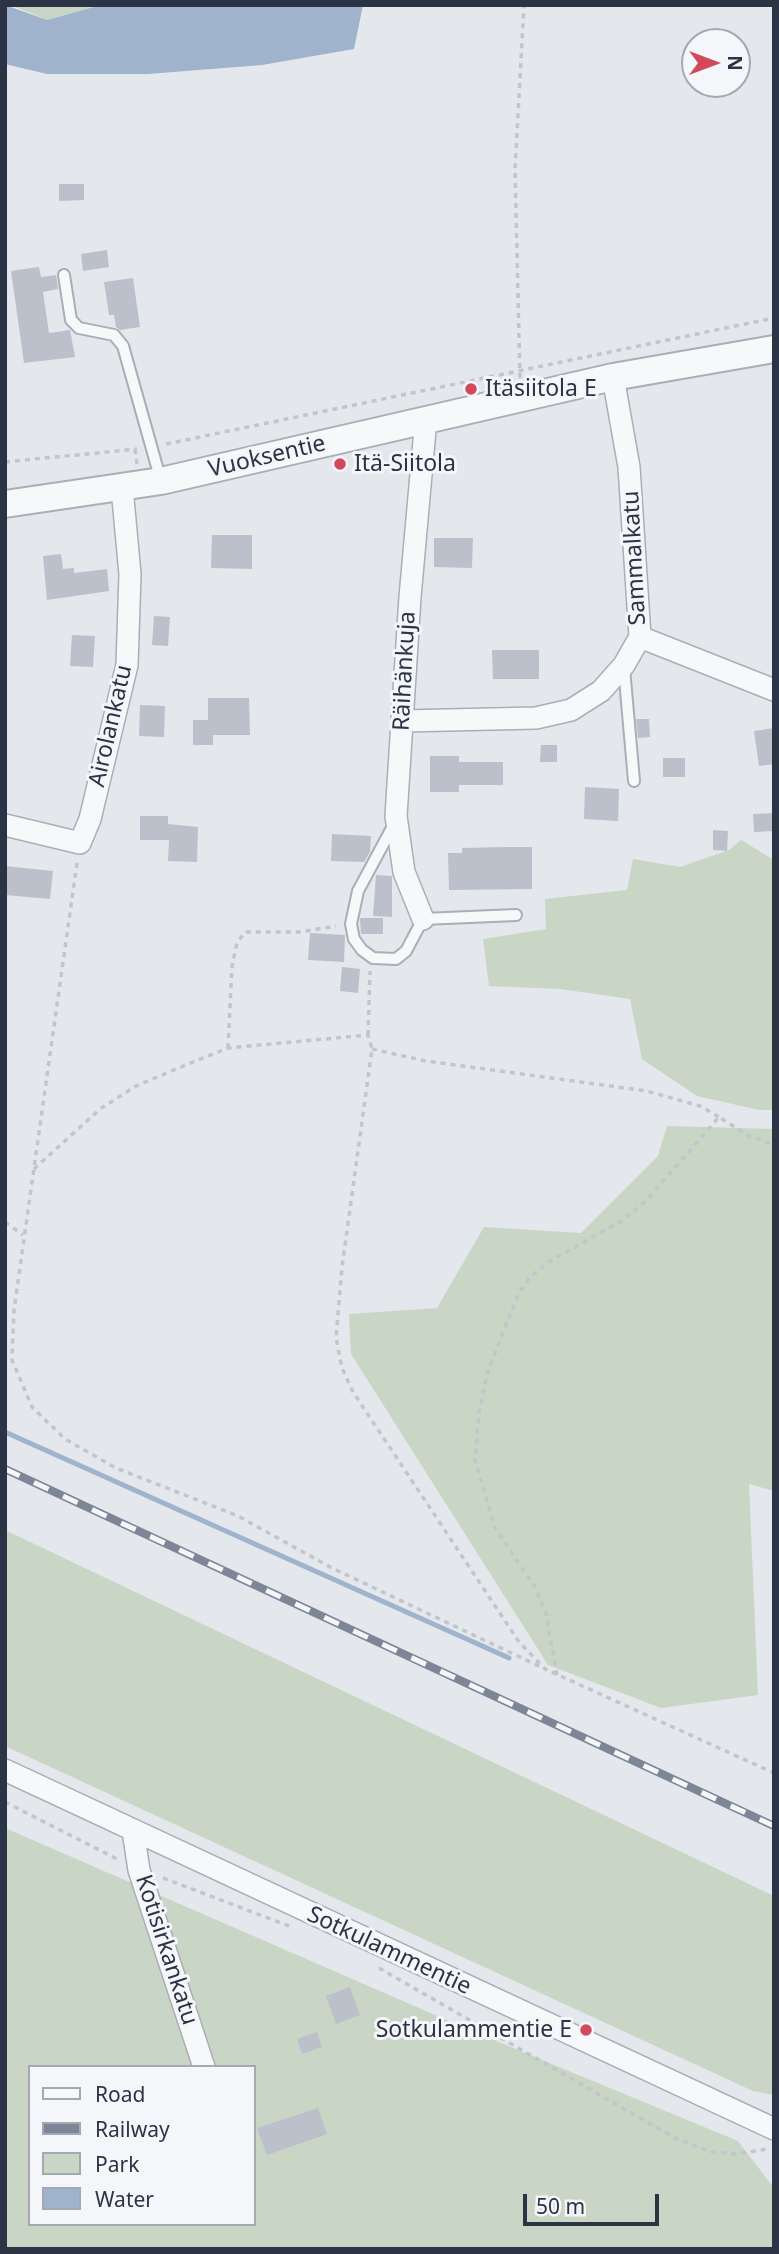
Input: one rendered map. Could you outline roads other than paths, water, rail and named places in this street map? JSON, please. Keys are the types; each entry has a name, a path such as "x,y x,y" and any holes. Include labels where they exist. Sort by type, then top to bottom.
{"street":[{"name":"Vuoksentie","path":"5,504 161,481 613,377 774,349"},
{"name":"Sammalkatu","path":"402,721 536,718 571,710 601,691 624,665 640,637 629,467 613,377"},
{"name":"Räihänkuja","path":"423,919 404,872 396,816 426,419"},
{"name":"Airolankatu","path":"5,825 80,843 90,819 127,665 130,573 122,488"},
{"path":"640,637 774,690"},
{"name":"Sotkulammentie","path":"5,1770 774,2129"},
{"name":"Kotisirkankatu","path":"133,1831 139,1870 203,2065"}],"lane":[{"path":"64,275 71,320 79,328 114,335 122,346 161,481"},
{"path":"624,665 634,781"},
{"path":"396,816 379,856 358,891 351,924 354,939 373,958 396,960 406,951 423,919 516,915"}],"water":[{"path":"5,5 47,20 101,5 363,5 354,49 262,65 148,74 47,74 5,64"}],"waterway":[{"path":"5,1432 509,1658"}],"railway":[{"path":"5,1469 774,1826"}],"place":[{"name":"Itäsiitola E","path":"471,389"},
{"name":"Itä-Siitola","path":"340,464"},
{"name":"Sotkulammentie E","path":"586,2030"}]}
